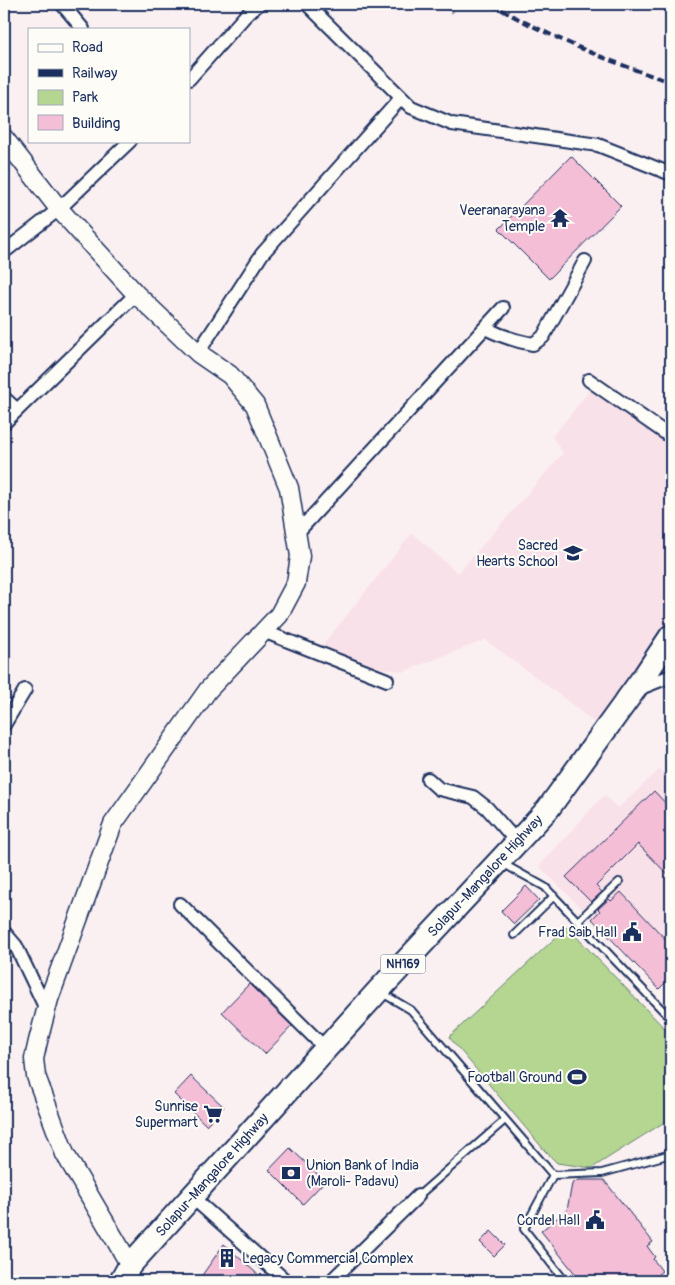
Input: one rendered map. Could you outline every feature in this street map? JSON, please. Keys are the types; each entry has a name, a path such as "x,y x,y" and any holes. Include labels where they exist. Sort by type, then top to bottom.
{"highway":[{"name":"Solapur-Mangalore Highway","path":"125,1273 378,991 548,809 671,636"}],"street":[{"path":"62,4 82,28"},
{"path":"190,78 246,15 259,4"},
{"path":"308,4 411,107 452,124 598,145 671,174"},
{"path":"198,353 262,254 401,98"},
{"path":"4,138 59,209 136,294 198,353 230,375 255,405 289,488 300,556 296,583 279,615 208,690 113,824 80,910 46,1009 34,1059 36,1076 65,1154 125,1273"},
{"path":"4,252 59,209 129,142"},
{"path":"485,328 501,336 533,344 543,337 585,261"},
{"path":"4,423 136,294"},
{"path":"296,534 503,308"},
{"path":"589,380 671,438"},
{"path":"4,398 16,410"},
{"path":"263,631 387,680"},
{"path":"633,691 671,676"},
{"path":"4,725 25,690"},
{"path":"428,779 439,789 473,797 486,808 517,842"},
{"path":"180,904 326,1049"},
{"path":"4,932 16,946 46,1009"},
{"path":"331,1281 418,1196"},
{"path":"192,1197 286,1281"}],"lane":[{"path":"499,861 545,887 671,1019"},
{"path":"578,921 619,882"},
{"path":"514,935 554,896"},
{"path":"378,991 410,1010 552,1175"},
{"path":"418,1196 505,1120"},
{"path":"552,1175 602,1173 671,1154"},
{"path":"552,1175 524,1230 565,1281"}],"shaded area":[{"name":"Sacred Hearts School","path":"593,386 671,432 671,626 597,725 485,640 403,672 328,657 322,646 412,533 458,573 563,453 552,437"},
{"path":"660,769 671,779 671,945 621,892 592,919 539,866 604,795 618,808"}],"green space":[{"name":"Football Ground","path":"567,927 671,1035 671,1118 592,1168 557,1163 449,1037"}],"building":[{"name":"Veeranarayana Temple","path":"571,156 621,206 549,279 499,229"},
{"path":"654,791 671,809 671,824 663,832 671,840 671,878 638,844 596,886 602,892 591,902 566,877"},
{"path":"526,886 539,900 514,924 501,911"},
{"name":"Frad Saib Hall","path":"621,892 671,945 671,977 659,989 592,919 600,911 598,909 609,899 611,901"},
{"path":"249,984 292,1026 265,1054 222,1012"},
{"path":"191,1076 224,1107 206,1125 174,1094"},
{"path":"290,1148 325,1181 303,1204 269,1170"},
{"name":"Cordel Hall","path":"578,1180 604,1180 653,1242 647,1246 655,1257 653,1259 662,1271 657,1275 662,1281 581,1281 541,1231 567,1210 572,1184"},
{"path":"491,1231 505,1245 494,1256 480,1242"},
{"name":"Legacy Commercial Complex","path":"224,1244 265,1281 198,1281"}],"railway":[{"path":"443,4 453,12"},
{"path":"491,4 579,48 671,82"}],"place":[{"name":"Veeranarayana Temple","path":"560,218"},
{"name":"Sacred Hearts School","path":"573,553"},
{"name":"Frad Saib Hall","path":"632,932"},
{"name":"Football Ground","path":"577,1077"},
{"name":"Sunrise Supermart","path":"213,1114"},
{"name":"Union Bank of India (Maroli- Padavu)","path":"291,1173"},
{"name":"Cordel Hall","path":"595,1220"},
{"name":"Legacy Commercial Complex","path":"227,1258"}]}
